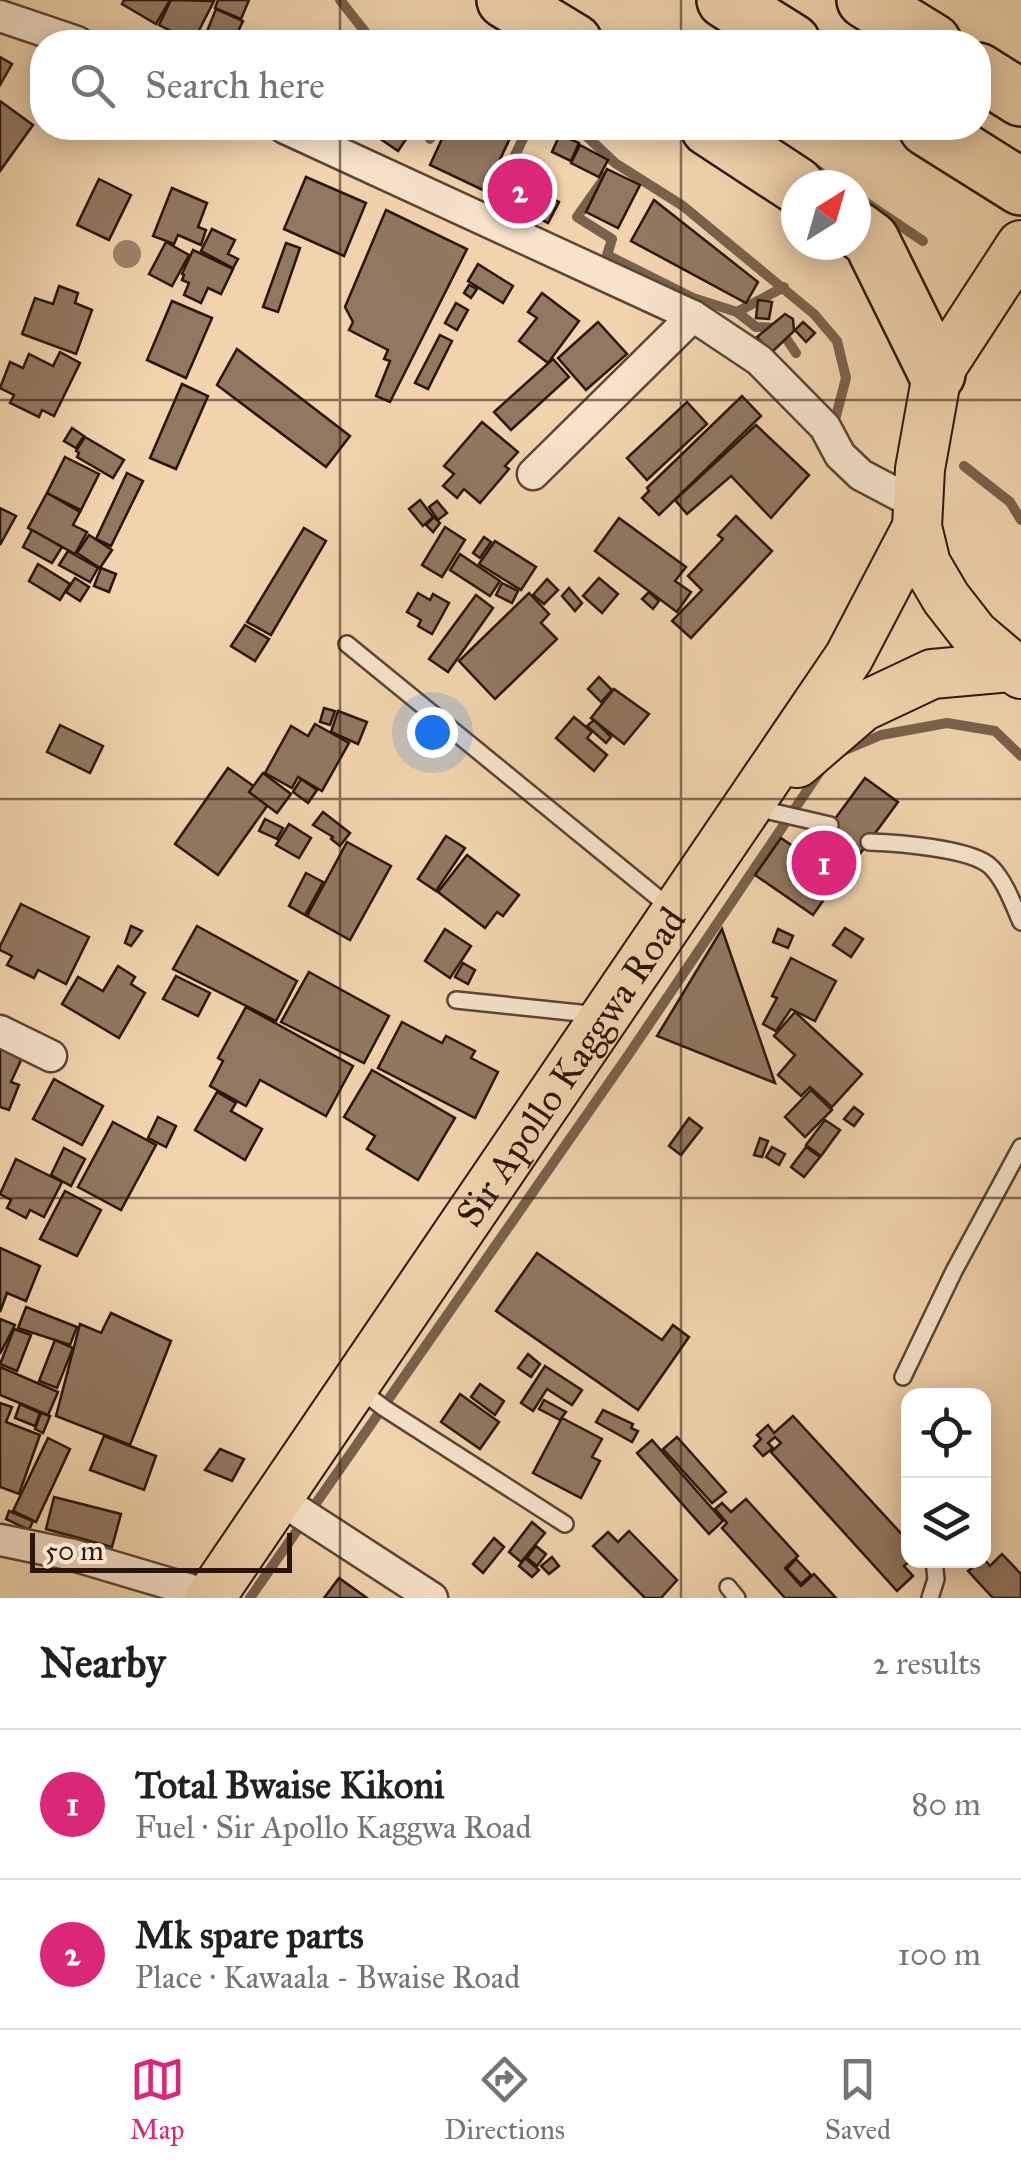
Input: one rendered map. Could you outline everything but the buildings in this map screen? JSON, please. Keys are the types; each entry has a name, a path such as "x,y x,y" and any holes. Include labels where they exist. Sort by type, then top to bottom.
{"highway":[{"path":"504,0 554,30"},
{"path":"725,0 773,30"},
{"path":"865,0 913,30"},
{"path":"991,80 1021,98"},
{"path":"727,140 781,175"},
{"path":"946,140 1001,174"},
{"path":"871,240 937,374"}],"main road":[{"path":"1015,670 974,634 946,598 926,564 917,516 920,469 937,374 1021,246"},
{"name":"Sir Apollo Kaggwa Road","path":"210,1597 850,657 917,516"},
{"path":"747,806 862,707 932,674 1015,670"}],"street":[{"path":"0,16 41,30"},
{"path":"311,140 693,316 760,360 825,426 840,455 917,516"},
{"path":"533,474 693,316"},
{"path":"0,1031 52,1056"},
{"path":"278,1498 432,1598"},
{"path":"0,1540 73,1555 210,1597"}],"lane":[{"path":"347,644 674,912"},
{"path":"747,806 830,825"},
{"path":"869,842 931,846 989,864 1021,922"},
{"path":"456,1000 603,1016"},
{"path":"904,1377 954,1271 1021,1147"},
{"path":"354,1385 565,1524"},
{"path":"930,1598 935,1568"}],"waterway":[{"path":"340,0 364,30"},
{"path":"490,208 522,140"},
{"path":"591,140 615,163 683,206 814,314 837,341 846,378 836,416"},
{"path":"811,166 817,170"},
{"path":"606,176 577,217 612,239 607,255 693,298 737,312 784,287"},
{"path":"871,206 923,241"},
{"path":"737,312 756,327 779,328 796,353"},
{"path":"964,466 1010,502 1021,520"},
{"path":"843,751 881,735 947,723 995,731 1021,756"},
{"path":"250,1598 629,1054 823,767"}],"place":[{"name":"Mk spare parts","path":"520,191"},
{"name":"Total Bwaise Kikoni","path":"824,863"}]}
